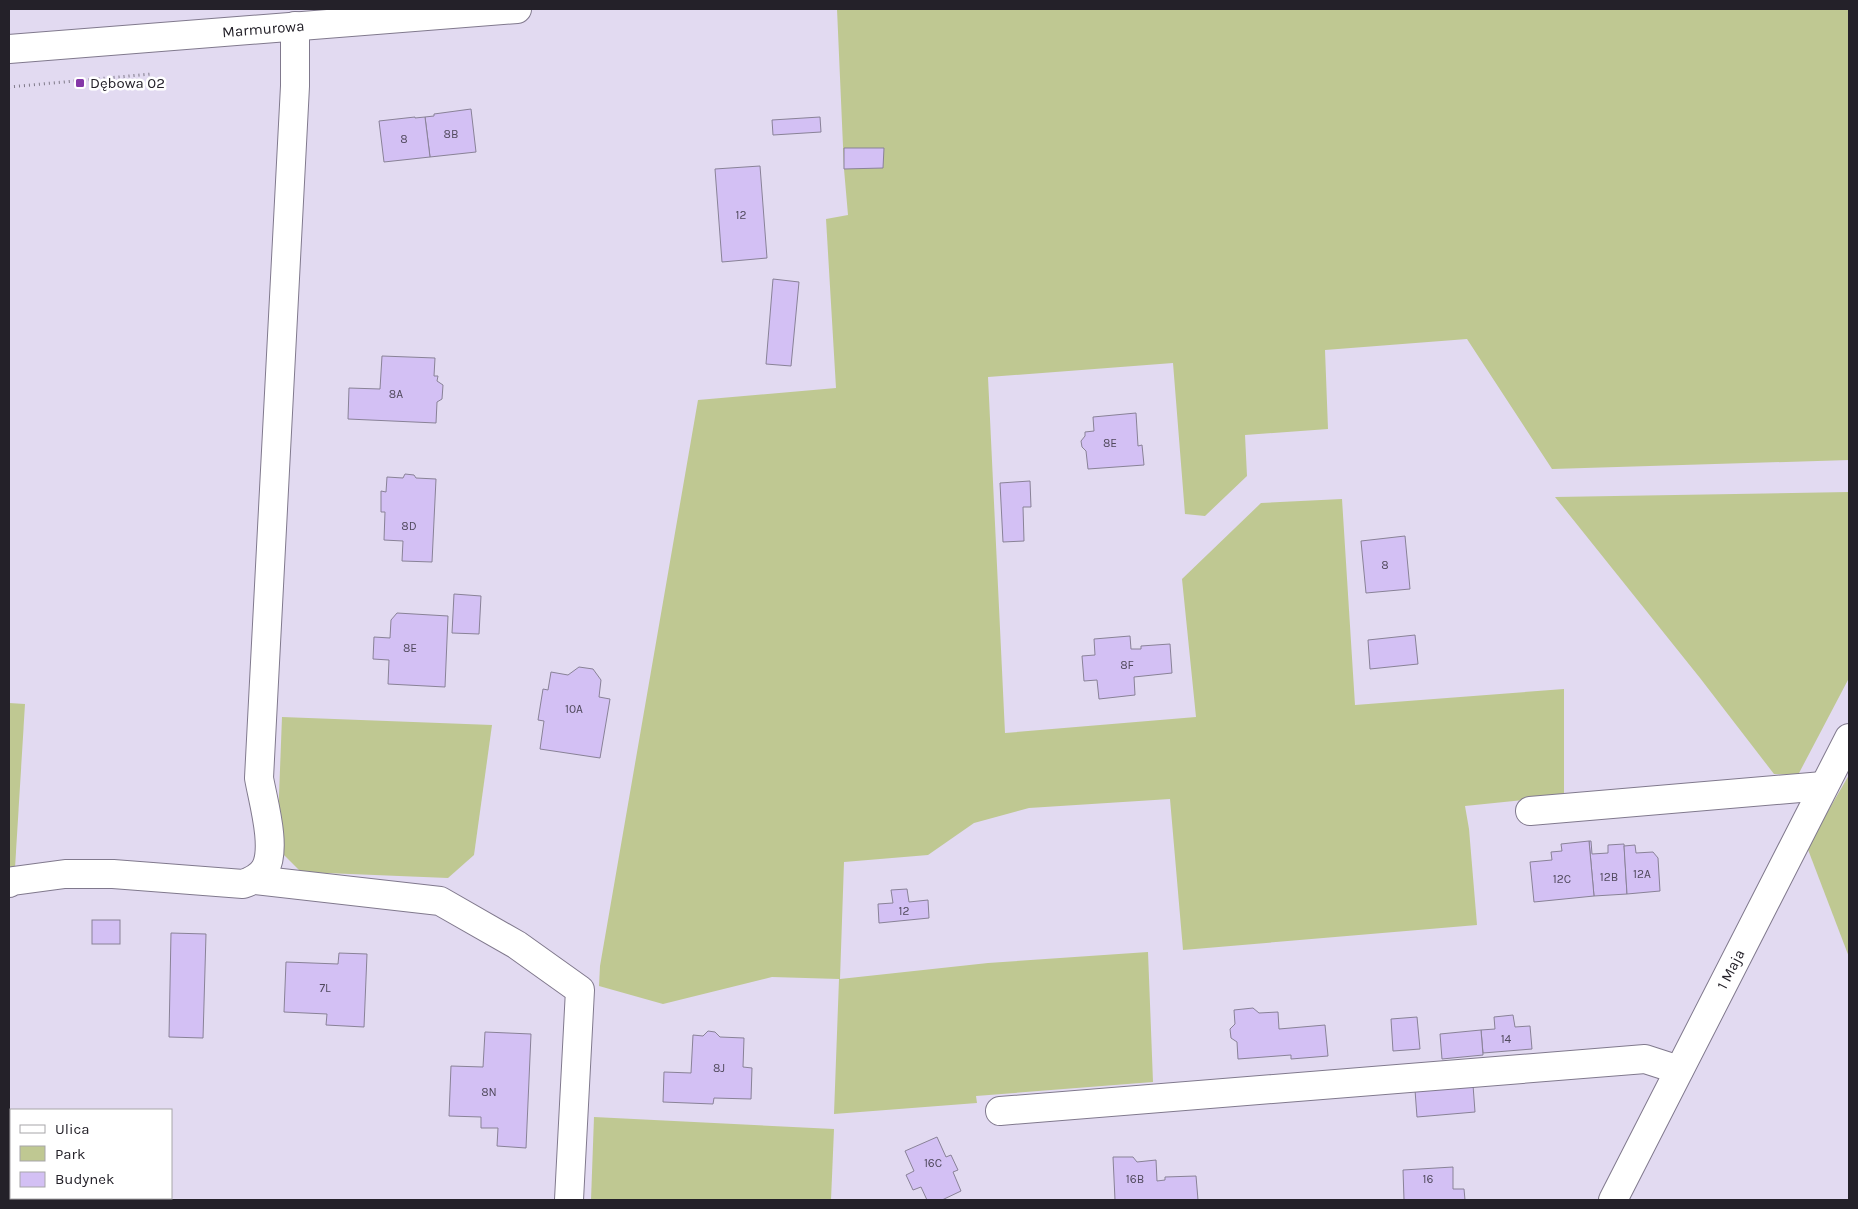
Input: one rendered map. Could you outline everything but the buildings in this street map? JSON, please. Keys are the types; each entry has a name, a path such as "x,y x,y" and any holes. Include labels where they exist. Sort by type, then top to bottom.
{"street":[{"name":"Marmurowa","path":"9,49 517,9"},
{"path":"255,880 265,869 270,853 259,778 295,86 295,26"},
{"name":"1 Maja","path":"1612,1200 1849,738"},
{"path":"1530,811 1823,786"},
{"path":"9,883 64,874 113,874 243,884 255,880 440,901 517,944 580,990 569,1200"},
{"path":"1000,1111 1645,1059 1679,1070"}],"path":[{"path":"9,87 151,74"}],"green space":[{"path":"837,9 1849,9 1849,460 1552,469 1467,339 1325,350 1328,429 1245,435 1247,476 1205,516 1185,514 1173,363 988,377 1005,733 1196,717 1182,579 1261,503 1342,499 1355,705 1564,689 1564,796 1465,806 1469,829 1477,925 1183,950 1170,799 1029,808 974,823 928,855 844,862 840,979 988,963 1148,952 1153,1082 976,1096 977,1103 834,1114 839,979 772,977 663,1004 599,986 600,966 698,400 836,388 826,219 848,215 844,169"},
{"path":"1849,492 1849,678 1798,775 1774,774 1555,497"},
{"path":"9,703 25,704 15,868 9,871"},
{"path":"282,717 492,725 474,855 448,878 301,872 277,848"},
{"path":"1849,775 1849,957 1807,847"},
{"path":"594,1117 834,1129 831,1200 591,1200"}],"place":[{"name":"Dębowa 02","path":"80,83"}]}
